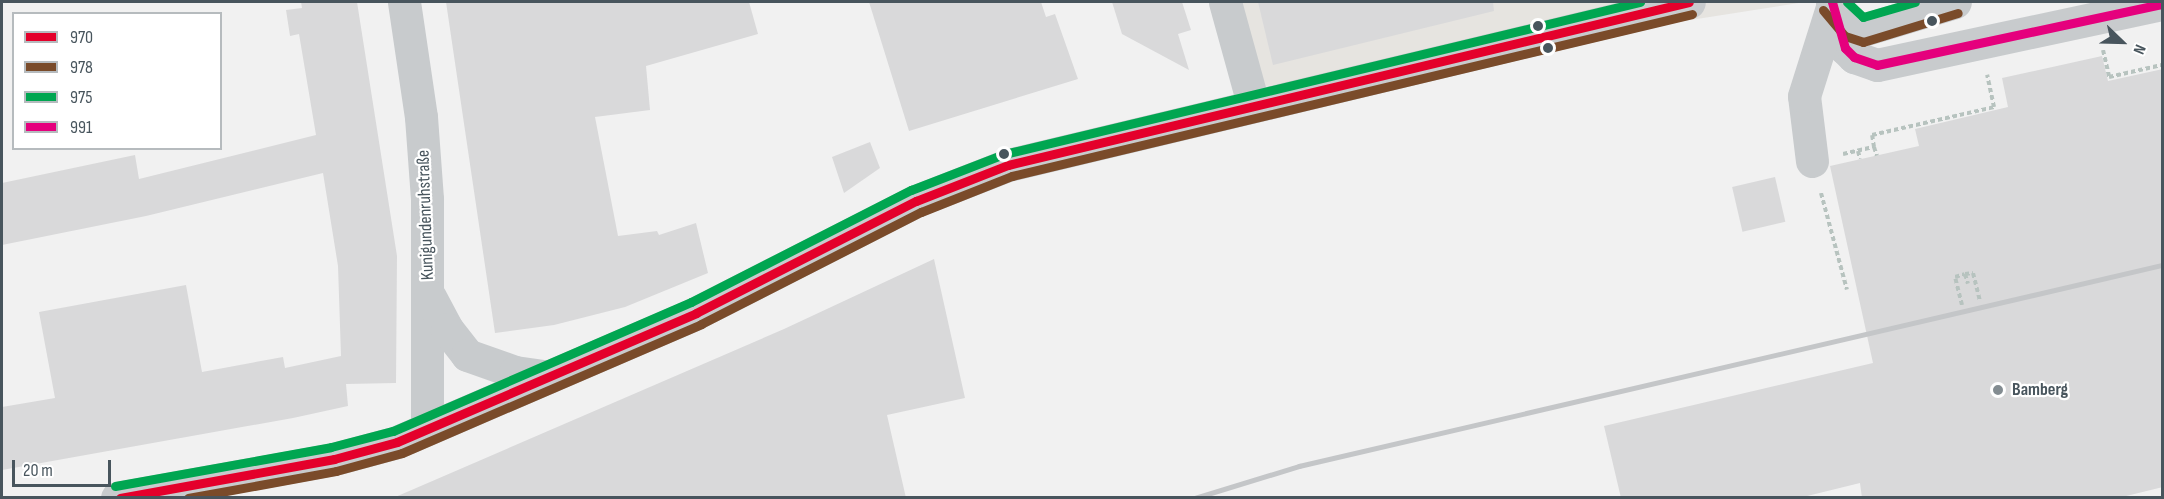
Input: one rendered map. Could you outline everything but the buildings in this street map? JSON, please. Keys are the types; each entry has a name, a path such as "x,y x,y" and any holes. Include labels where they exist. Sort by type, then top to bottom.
{"street":[{"name":"Kunigundenruhstraße","path":"404,2 421,117 429,295 427,429"},
{"path":"1225,2 1252,104"},
{"path":"117,498 334,459 397,442 696,313 959,182 1008,165 1252,104 1689,2"},
{"path":"1832,3 1853,27 1863,30 1955,2"},
{"path":"1832,3 1845,48 1854,57 1877,65 2163,4"},
{"path":"1812,161 1804,96 1832,3"},
{"path":"429,295 447,329 467,355 515,372 549,377"}],"path":[{"path":"2092,47 2102,45 2109,77 2163,65"},
{"path":"1877,156 1872,135 1965,116 1994,107 1986,72 1994,70"},
{"path":"1847,290 1812,161 1874,147"},
{"path":"1858,151 1860,159"},
{"path":"1962,305 1955,277 1965,274 1973,273 1980,301"},
{"path":"1965,274 1968,284"}],"shaded area":[{"path":"1216,2 1805,2 1242,90"}],"railway":[{"path":"1195,498 1299,466 2162,265"}],"transit line":[{"name":"975","path":"115,486 331,447 393,431 691,302 911,190 1004,154 1640,2"},
{"name":"970","path":"120,498 334,459 397,442 696,313 916,201 1008,165 1689,2"},
{"name":"991","path":"1832,2 1845,48 1854,57 1877,65 2162,4"},
{"name":"975","path":"1847,2 1863,17 1915,2"},
{"name":"978","path":"1823,10 1845,36 1863,42 1958,13"},
{"name":"978","path":"188,498 336,471 402,453 701,324 921,212 1012,176 1692,14"}],"place":[{"name":"Bamberg","path":"1998,390"}]}
